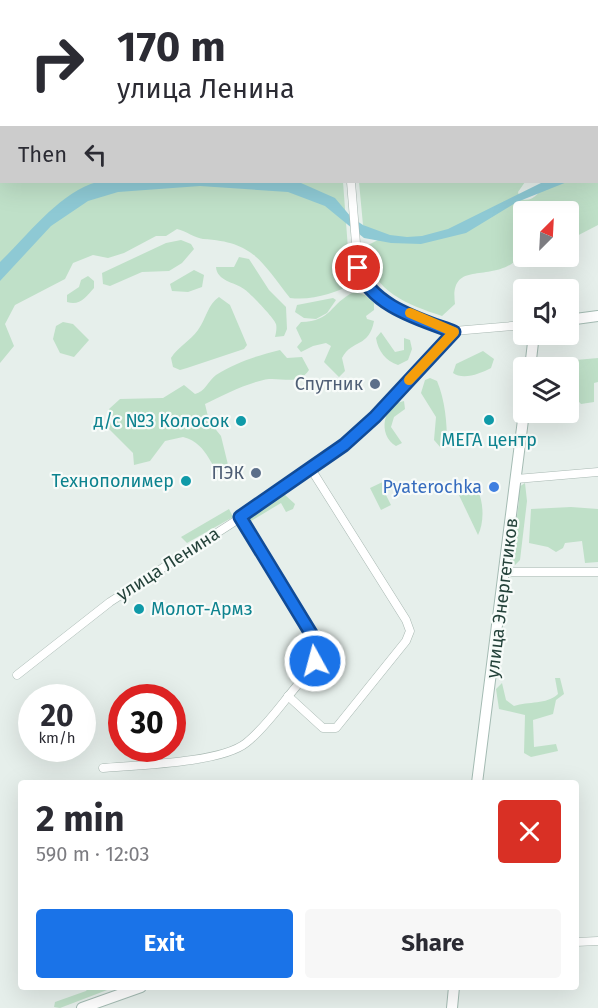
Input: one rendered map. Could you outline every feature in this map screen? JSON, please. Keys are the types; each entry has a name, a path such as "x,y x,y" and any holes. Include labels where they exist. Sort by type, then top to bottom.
{"street":[{"path":"351,183 354,249 362,281 373,294 388,304 454,332 513,326"},
{"path":"579,319 598,316"},
{"name":"улица Ленина","path":"17,675 110,602 311,469 375,417 454,332"},
{"name":"улица Энергетиков","path":"477,780 523,423"},
{"path":"288,696 323,728 336,728 406,641 410,631 406,620 311,469"},
{"path":"516,479 598,472"},
{"path":"103,768 226,753 247,743 315,661 315,640 240,517"},
{"path":"505,572 598,572"},
{"path":"579,942 598,941"},
{"path":"82,1008 133,990"},
{"path":"452,1008 454,990"}],"green space":[{"path":"0,183 141,183 143,189 181,186 185,183 343,183 348,249 354,284 316,297 290,298 263,264 245,249 234,244 200,238 177,229 166,236 156,236 124,253 108,258 93,255 73,263 65,279 15,305 5,324 14,346 0,363"},
{"path":"359,183 524,183 518,192 520,199 525,200 536,196 545,183 598,183 598,225 579,235 579,201 513,201 513,262 497,270 466,276 459,281 455,290 455,304 442,316 415,306 391,293 381,284 368,261 366,246 382,238 363,225"},
{"path":"181,240 191,244 194,249 182,263 169,271 142,272 110,286 103,284 102,273 166,243"},
{"path":"239,257 249,259 269,290 286,307 287,329 284,336 275,337 276,324 267,311 247,291 223,278 217,272 216,267 234,267"},
{"path":"194,270 204,275 202,287 188,292 172,291 170,284"},
{"path":"88,276 94,281 94,288 79,302 67,302 67,295 79,287 81,280"},
{"path":"354,292 365,295 374,303 374,310 366,316 367,319 374,321 368,336 346,352 342,358 345,371 339,377 324,362 331,346 326,343 301,352 297,347 302,341 296,328 301,322 319,319"},
{"path":"219,297 230,305 247,345 244,349 187,368 180,370 173,367 171,358 198,330 212,304"},
{"path":"333,298 336,300 327,313 316,319 304,318 295,312 297,305"},
{"path":"63,322 73,324 89,340 74,357 60,353 53,339 56,326"},
{"path":"381,332 395,352 404,350 404,338 410,340 412,349 408,360 398,365 383,355 376,338"},
{"path":"280,350 287,358 302,357 309,370 305,375 291,380 269,379 253,383 205,404 209,421 221,436 230,473 227,476 216,470 199,446 183,437 165,441 150,461 134,465 133,453 109,429 109,409 120,399 163,398 184,385 195,394 201,391 216,375 231,366"},
{"path":"483,351 494,359 491,368 467,376 453,373 456,364"},
{"path":"598,358 598,382 594,383 594,402 581,404 579,402 579,360"},
{"path":"430,378 437,381 445,411 447,443 441,448 434,440 436,417 421,393 425,380"},
{"path":"404,401 405,409 394,417 391,427 402,443 396,446 386,435 385,420 391,408"},
{"path":"391,478 396,487 385,493 391,505 381,510 370,488"},
{"path":"525,483 527,501 520,560 515,565 511,557 519,487"},
{"path":"464,488 478,491 480,496 482,519 478,535 457,491"},
{"path":"284,494 295,504 293,509 286,512 281,503 251,521 249,518"},
{"path":"571,507 598,509 598,562 585,563 582,541 565,543 563,548 556,552 548,547 529,543 531,509"},
{"path":"229,509 233,517 187,543 181,537"},
{"path":"555,678 560,678 564,694 556,700 553,714 533,720 534,747 556,744 558,751 531,757 524,753 525,715 499,709 496,689 502,683 506,700 514,706 543,701 558,694"},
{"path":"107,990 60,1008 54,1007 55,1002 86,991"}],"water":[{"path":"94,183 301,183 335,198 351,217 363,225 390,235 407,237 422,236 448,229 541,183 564,183 520,201 513,201 513,204 466,233 421,244 391,243 364,238 325,206 288,192 200,186 118,192 88,201 51,226 0,281 0,262 70,195"}],"slow traffic":[{"path":"409,380 454,332 410,313"}],"place":[{"name":"Спутник","path":"375,384"},
{"name":"МЕГА центр","path":"489,420"},
{"name":"д/с №3 Колосок","path":"241,421"},
{"name":"ПЭК","path":"256,473"},
{"name":"Технополимер","path":"186,481"},
{"name":"Pyaterochka","path":"494,487"},
{"name":"Молот-Армз","path":"139,609"}],"route":[{"path":"315,661 317,654 315,640 240,517 344,445 375,417 454,332 380,300 362,281 358,268"}]}
